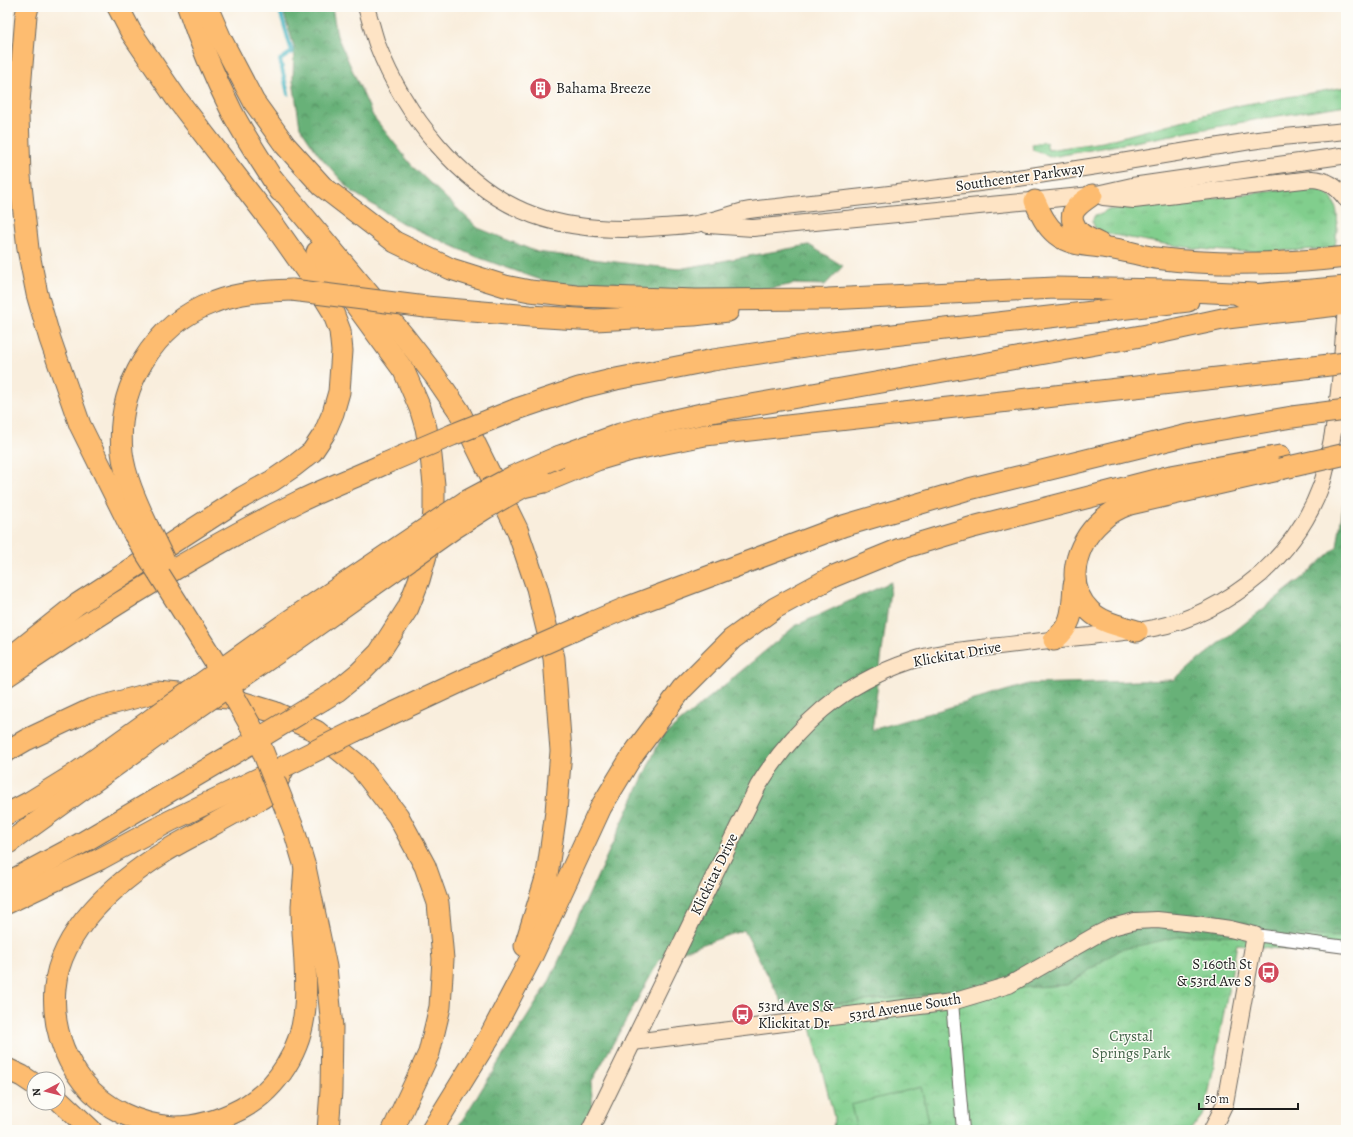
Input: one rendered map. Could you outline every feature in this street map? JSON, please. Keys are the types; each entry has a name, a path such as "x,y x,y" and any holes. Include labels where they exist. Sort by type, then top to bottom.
{"highway":[{"path":"28,7 26,15 18,115 20,176 28,249 37,294 50,339 80,425 258,737 294,830 306,867 326,967 332,1027 331,1091 328,1130"},
{"path":"7,660 76,605 243,497 272,481 312,452 324,434 333,413 339,392 342,351 340,331 332,310 274,225 176,98 131,32 118,7"},
{"path":"7,883 80,844 337,691 379,653 408,608 419,580 432,534 434,485 431,456 426,428 420,408 404,371 320,257 233,113 213,73 198,37 188,7"},
{"path":"207,7 221,39 254,102 285,145 322,186 395,242 451,269 504,286 530,291 608,298 774,300 828,299 1055,288 1167,290 1254,294"},
{"path":"273,179 403,335 435,376 459,411 517,529 537,588 554,658 561,751 556,812 547,874 527,941 490,1036"},
{"path":"1092,195 1079,205 1073,212 1072,218 1074,226 1083,236 1107,248"},
{"path":"1035,200 1048,226 1055,234 1070,242 1090,247 1107,248 1154,257 1187,261 1284,262 1313,261 1346,257"},
{"path":"7,676 79,628 222,542 299,501 452,435 517,409 579,388 713,360 840,341 1254,294 1346,287"},
{"path":"141,530 135,500 126,472 122,453 121,431 128,390 148,352 164,334 180,320 213,302 233,296 253,292 292,290 426,306 530,316 619,320 694,315 750,308 984,291"},
{"path":"7,844 286,622 465,502 514,476 560,456 620,434 661,423 706,414 1150,334 1227,318 1346,304"},
{"path":"7,814 30,802 159,724 302,635 453,529 486,508 523,488 544,482 597,460 631,450 705,434 1279,371 1344,356"},
{"path":"306,867 302,906 305,1006 302,1026 296,1047 286,1067 270,1088 249,1105 223,1118 201,1124 176,1127 156,1125 142,1121 121,1113 101,1101 84,1082 68,1060 57,1030 54,1001 56,979 60,964 69,943 83,922 99,904 127,879 260,788 285,766 355,731 509,659 593,622 628,607 843,526 969,489 1188,435 1292,417 1346,410"},
{"path":"1054,640 1068,625 1072,615 1075,576 1082,545 1090,532 1100,521 1111,513 1130,504 1280,463 1321,449 1346,448"},
{"path":"432,1130 490,1036 533,954 601,807 632,756 682,689 732,639 775,608 834,576 900,549 973,527 1171,476 1346,454"},
{"path":"1075,576 1078,594 1090,610 1105,621 1137,630"},
{"path":"7,751 26,740 92,709 156,692 228,698 274,712 316,731 360,767 398,816 425,866 438,903 443,959 440,1008 429,1053 393,1130"},
{"path":"7,903 100,859 170,821 260,788"},
{"path":"7,1069 26,1079"},
{"path":"66,1107 91,1130"}],"main road":[{"name":"Southcenter Parkway","path":"366,7 377,44 396,83 417,117 437,145 458,168 480,186 505,202 532,215 580,227 631,229 695,224 753,228 1092,195 1132,186 1344,149"},
{"name":"Southcenter Parkway","path":"695,224 747,211 1049,174 1259,140 1346,131"},
{"path":"1329,133 1341,138 1344,149"},
{"path":"1092,195 1134,200 1312,179 1322,180 1329,183 1340,190 1346,199"},
{"name":"Klickitat Drive","path":"590,1130 758,786 783,749 810,720 858,684 912,660 939,654 980,648 1137,630 1172,623 1195,615 1234,595 1267,568 1281,553 1300,529 1322,484 1334,432 1339,401 1344,356 1346,307"},
{"name":"53rd Avenue South","path":"633,1042 952,1002 1009,985 1096,935 1135,921 1158,920 1196,924 1230,929 1256,935"},
{"path":"1212,1130 1225,1103 1256,935"}],"street":[{"path":"1256,935 1346,947"},
{"path":"952,1002 964,1130"}],"green space":[{"path":"282,7 332,7 337,36 373,116 413,167 478,228 537,252 679,269 809,245 843,266 825,285 794,284 758,291 648,293 549,283 477,257 402,223 351,191 318,154 300,127 293,81 294,46"},
{"path":"1346,87 1346,105 1265,118 1052,157 1033,150 1032,144 1046,142 1048,150 1103,142 1241,105"},
{"path":"1307,187 1316,188 1327,194 1332,199 1336,207 1337,223 1335,248 1253,252 1194,248 1102,233 1095,228 1092,221 1095,215 1102,214 1106,210"},
{"path":"1346,486 1346,937 1255,935 1119,950 1067,985 953,992 846,1003 783,1004 744,930 660,959 591,1083 594,1130 456,1130 548,984 661,738 795,626 891,582 872,730 1029,684 1173,680 1302,578 1337,547"},
{"name":"Crystal Springs Park","path":"1255,935 1346,937 1346,957 1237,944 1205,1112 1191,1130 833,1130 834,1117 805,1004 846,1003 953,992 1067,985 1119,950 1182,936"},
{"path":"921,1087 929,1121 896,1130 857,1130 851,1105"}],"waterway":[{"path":"279,7 292,52 280,60 288,94"}],"place":[{"name":"Bahama Breeze","path":"540,88"},
{"name":"S 160th St & 53rd Ave S","path":"1268,973"},
{"name":"53rd Ave S & Klickitat Dr","path":"742,1015"}]}
